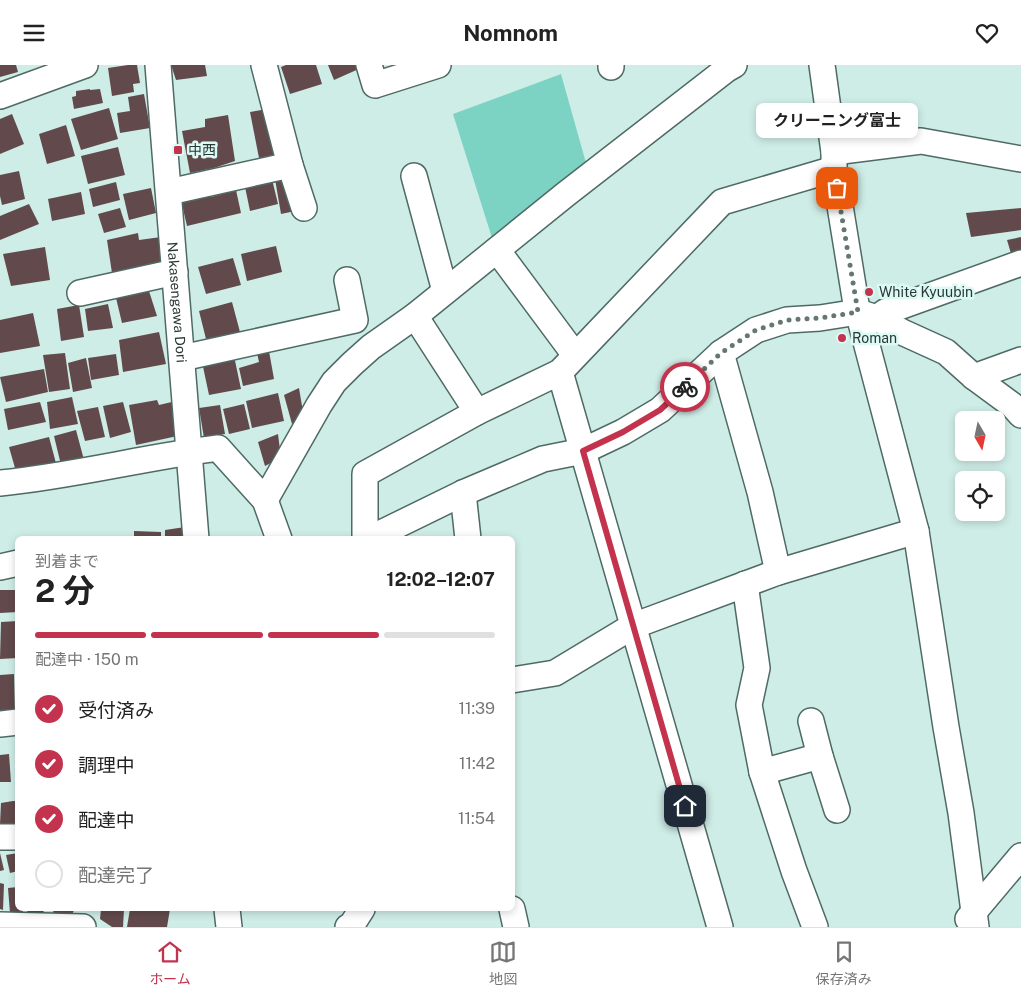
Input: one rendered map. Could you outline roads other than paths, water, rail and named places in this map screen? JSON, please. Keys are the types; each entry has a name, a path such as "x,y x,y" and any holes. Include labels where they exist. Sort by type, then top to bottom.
{"street":[{"path":"0,96 86,65"},
{"name":"Nakasengawa Dori","path":"158,65 196,536"},
{"path":"264,65 290,165 304,208"},
{"path":"369,65 375,85 438,65"},
{"path":"265,500 334,382 371,347 415,316 642,135 734,65"},
{"path":"822,65 834,160 916,531 961,813 971,921"},
{"path":"365,536 365,474 567,364 722,202 834,160 921,141 1021,159"},
{"path":"169,192 290,165"},
{"path":"414,176 446,291"},
{"path":"497,250 567,364 583,451 720,927"},
{"path":"375,536 463,493 544,459 583,451 623,432 660,410 721,353 756,330 787,320 868,315 884,312 1021,263"},
{"path":"80,293 175,271"},
{"path":"182,358 355,320 347,280"},
{"path":"868,315 946,352 974,377 1012,405 1021,415"},
{"path":"415,316 477,412"},
{"path":"721,353 760,492 778,572"},
{"path":"974,377 1021,359"},
{"path":"1,481 95,469 218,448 265,500 278,536"},
{"path":"463,493 468,536"},
{"path":"515,680 555,673 633,626 778,572 916,531"},
{"path":"0,567 15,564"},
{"path":"745,585 757,668 749,705 762,772 794,871 815,927"},
{"path":"812,721 820,756 837,810"},
{"path":"0,723 15,722"},
{"path":"762,772 820,756"},
{"path":"0,837 15,837"},
{"path":"971,921 1021,856"},
{"path":"0,925 83,927 82,911"},
{"path":"227,911 228,927"},
{"path":"348,927 361,911"},
{"path":"512,911 516,927"}],"place":[{"name":"中西","path":"178,150"},
{"name":"クリーニング富士","path":"837,188"},
{"name":"White Kyuubin","path":"869,292"},
{"name":"Roman","path":"842,338"}]}
